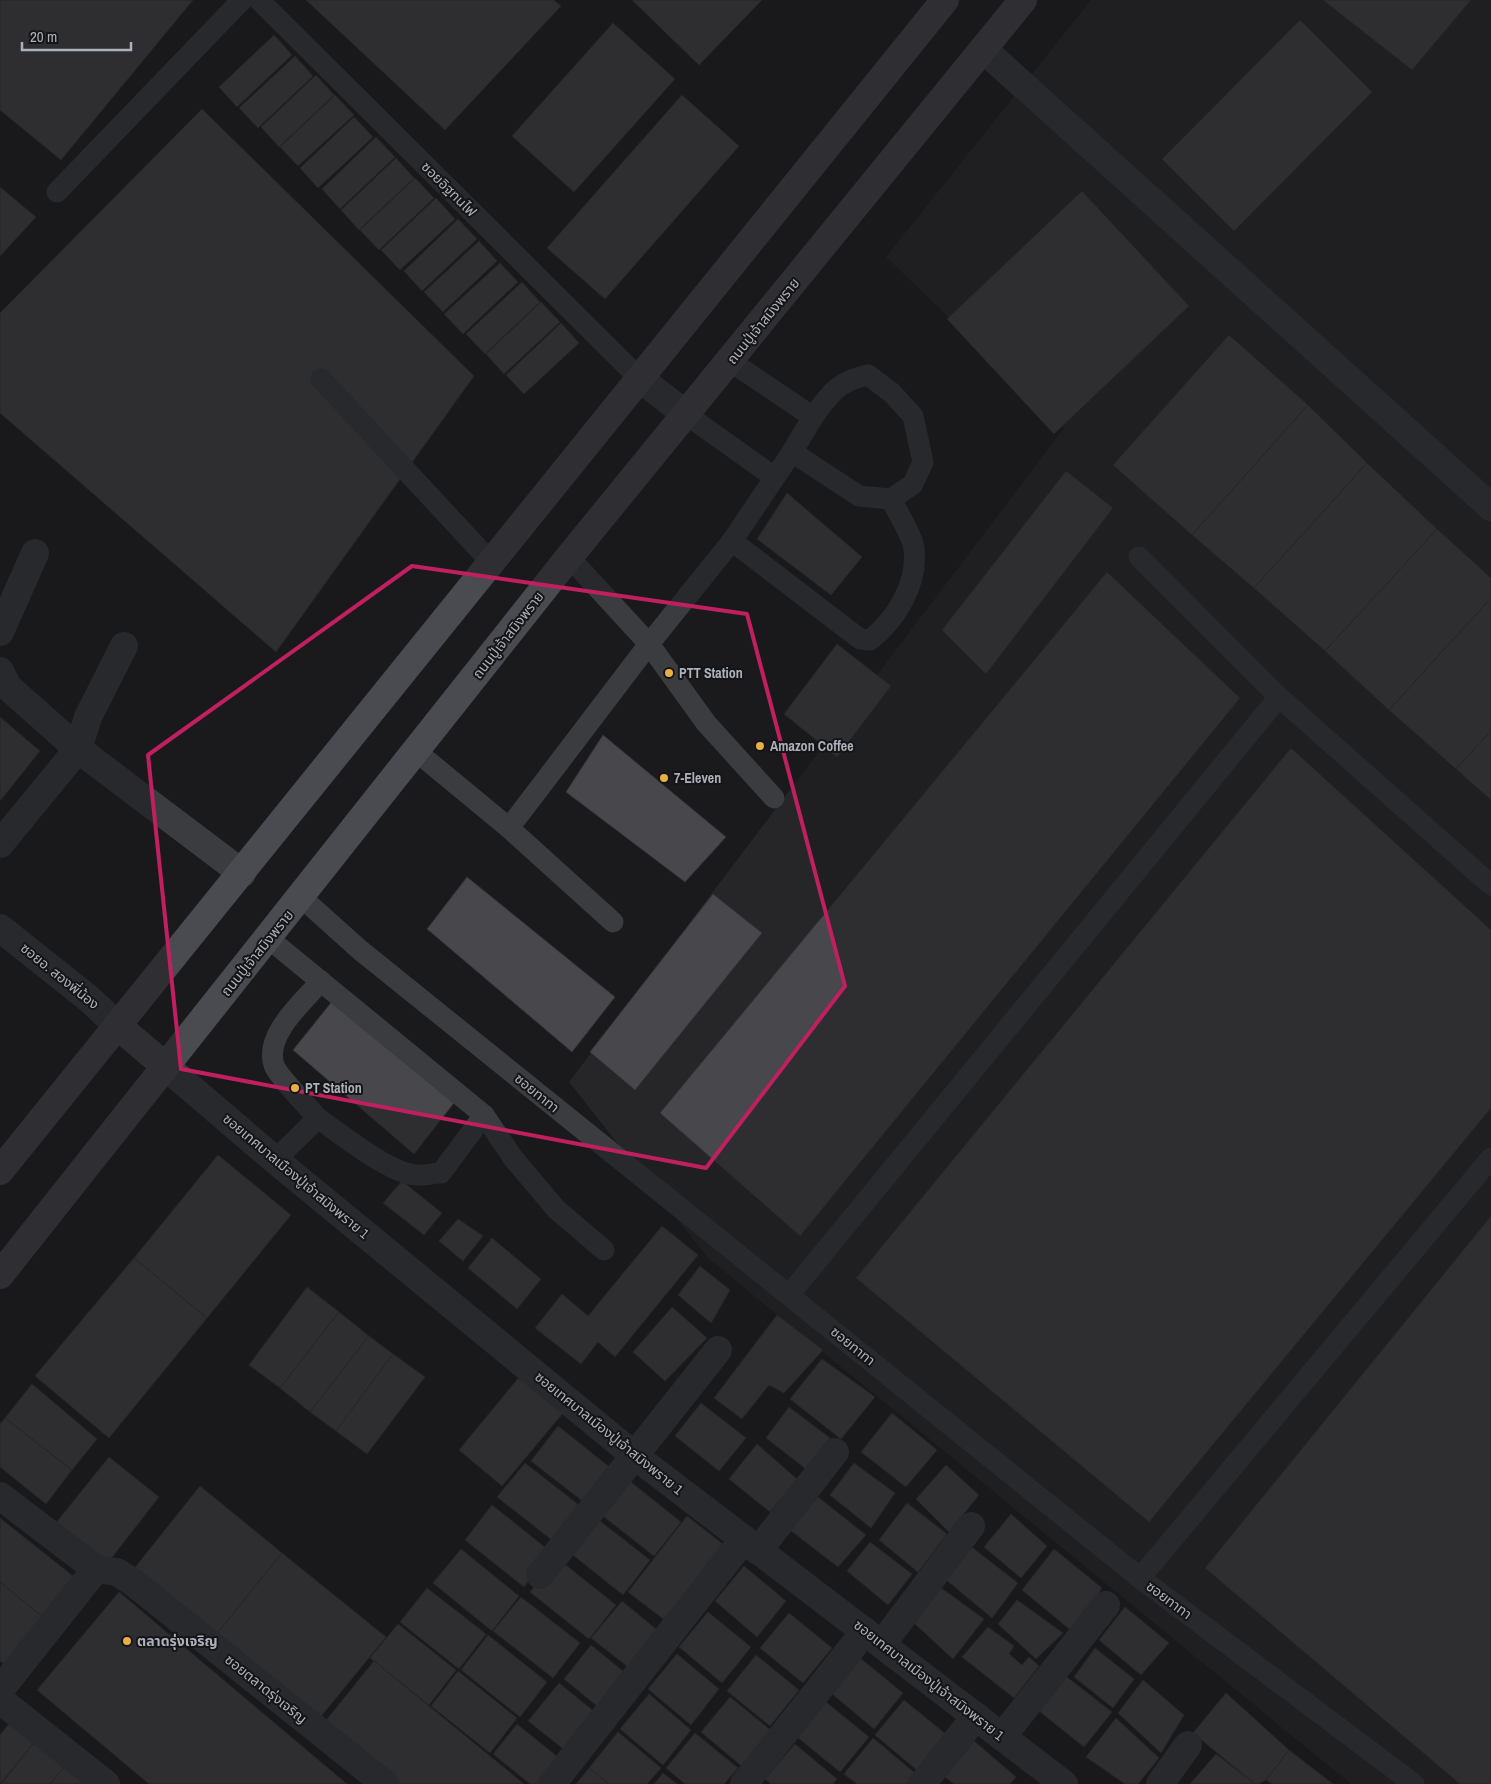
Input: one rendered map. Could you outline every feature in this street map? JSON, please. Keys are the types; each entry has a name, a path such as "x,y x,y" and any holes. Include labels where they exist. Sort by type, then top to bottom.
{"main road":[{"path":"0,1171 945,0"},
{"name":"ถนนปู่เจ้าสมิงพราย","path":"0,1276 570,557 1023,0"},
{"path":"118,1026 166,1066"}],"street":[{"path":"983,50 1491,507"},
{"path":"639,378 687,415"},
{"path":"0,632 35,553"},
{"path":"0,844 78,749 88,717 124,646"},
{"path":"0,671 8,686 78,749 242,873"},
{"name":"ซอยอ. สองพี่น้อง","path":"0,928 88,998 118,1026"},
{"name":"ซอยเทศบาลเมืองปู่เจ้าสมิงพราย 1","path":"166,1066 275,1160 635,1456 1064,1784"},
{"path":"540,1575 718,1350"},
{"path":"552,1784 751,1545 835,1452"},
{"name":"ซอยตลาดรุ่งเจริญ","path":"0,1496 96,1569 117,1572 134,1583 385,1784"},
{"path":"744,1784 972,1526"},
{"path":"0,1690 96,1569"},
{"path":"1002,1737 1106,1605"},
{"path":"0,1700 106,1784"},
{"path":"922,1784 976,1716"},
{"path":"1160,1784 1188,1745"}],"lane":[{"path":"58,192 242,0"},
{"name":"ซอยอิฐทนไฟ","path":"259,0 639,378"},
{"path":"730,361 813,418"},
{"path":"510,828 648,644 732,541 832,391 850,379 868,376 892,392 913,416 923,462 913,484 891,499 859,496 792,452"},
{"path":"321,379 491,562"},
{"path":"687,415 774,478"},
{"path":"732,541 860,639 870,640 885,629 912,583 914,547 891,499"},
{"path":"570,557 648,644 706,723 774,798"},
{"path":"1140,557 1279,697 1491,885"},
{"path":"789,1295 1279,697"},
{"path":"417,752 510,828 613,922"},
{"name":"ซอยทาทา","path":"301,897 360,950 1140,1578 1414,1784"},
{"path":"268,938 484,1115 513,1158 556,1208 604,1250"},
{"path":"321,981 280,1029 272,1050 274,1066 318,1118 359,1148 398,1170 417,1176 441,1172 484,1115"},
{"path":"275,1160 318,1118"},
{"path":"1140,1578 1491,1158"}],"highlighted area":[{"path":"412,566 747,614 845,986 706,1168 181,1069 148,755"}],"shaded area":[{"path":"1091,0 1491,0 1491,1784 1351,1784 708,1258 569,1082 1064,428 886,257"}],"building":[{"path":"0,0 193,0 61,160 0,110"},
{"path":"306,0 554,0 561,6 445,130"},
{"path":"632,0 762,0 699,65"},
{"path":"1323,0 1471,0 1412,70"},
{"path":"1300,20 1372,92 1234,231 1162,159"},
{"path":"613,23 675,79 574,192 512,136"},
{"path":"274,35 292,55 237,107 219,87"},
{"path":"295,56 313,76 258,128 239,108"},
{"path":"316,75 334,95 279,147 261,127"},
{"path":"335,95 354,115 298,166 280,147"},
{"path":"682,95 739,146 605,299 547,248"},
{"path":"202,109 474,376 276,652 0,413 0,313"},
{"path":"354,117 373,137 318,188 300,168"},
{"path":"376,137 395,157 340,209 322,189"},
{"path":"396,158 414,178 359,230 341,210"},
{"path":"415,178 434,198 379,250 360,230"},
{"path":"0,187 36,217 0,256"},
{"path":"1082,191 1189,306 1054,434 947,319"},
{"path":"436,198 455,219 400,270 381,250"},
{"path":"458,219 477,239 422,291 404,271"},
{"path":"479,241 497,261 443,312 424,292"},
{"path":"500,263 518,282 463,334 444,314"},
{"path":"522,282 540,302 485,354 466,334"},
{"path":"541,302 560,322 504,374 486,354"},
{"path":"561,323 579,343 524,394 506,375"},
{"path":"1229,335 1308,405 1192,535 1113,465"},
{"path":"1308,405 1367,463 1254,588 1192,535"},
{"path":"1367,463 1437,529 1325,651 1254,588"},
{"path":"1066,471 1113,508 986,674 942,630"},
{"path":"787,493 862,557 831,595 757,539"},
{"path":"1437,529 1491,578 1491,598 1389,710 1325,651"},
{"path":"1107,572 1240,698 800,1236 660,1113"},
{"path":"1491,598 1491,731 1456,769 1389,710"},
{"path":"837,644 891,686 837,757 784,714"},
{"path":"0,717 40,751 0,801"},
{"path":"1491,731 1491,800 1456,769"},
{"path":"603,735 726,837 685,882 566,792"},
{"path":"1291,748 1491,930 1491,1108 1149,1522 856,1278"},
{"path":"467,877 615,997 572,1052 427,929"},
{"path":"713,894 762,933 635,1090 590,1052"},
{"path":"334,999 457,1099 414,1154 293,1050"},
{"path":"218,1155 291,1215 207,1318 134,1258"},
{"path":"402,1181 442,1213 424,1235 383,1203"},
{"path":"1491,1216 1491,1784 1460,1784 1205,1568"},
{"path":"458,1219 483,1236 463,1261 439,1241"},
{"path":"662,1226 698,1255 615,1357 598,1342 581,1364 535,1328 562,1294 588,1316"},
{"path":"492,1238 541,1279 517,1309 468,1268"},
{"path":"134,1258 207,1318 109,1438 35,1376"},
{"path":"700,1266 730,1290 711,1323 678,1295"},
{"path":"307,1287 339,1312 280,1388 249,1365"},
{"path":"672,1307 707,1338 665,1381 633,1352"},
{"path":"339,1312 369,1336 310,1412 280,1388"},
{"path":"777,1315 823,1350 784,1393 769,1385 742,1419 714,1398"},
{"path":"369,1336 393,1354 336,1431 310,1412"},
{"path":"393,1354 425,1377 367,1454 336,1431"},
{"path":"822,1359 875,1397 841,1439 790,1399"},
{"path":"520,1376 563,1413 502,1486 459,1450"},
{"path":"32,1384 97,1439 72,1470 5,1418"},
{"path":"701,1403 746,1438 719,1471 675,1436"},
{"path":"789,1407 830,1438 806,1469 766,1438"},
{"path":"892,1413 937,1450 906,1487 861,1452"},
{"path":"5,1418 72,1470 46,1504 0,1467 0,1424"},
{"path":"558,1426 617,1473 590,1507 531,1461"},
{"path":"757,1444 797,1479 770,1512 729,1479"},
{"path":"109,1457 159,1497 106,1565 55,1524"},
{"path":"525,1463 584,1509 557,1544 497,1497"},
{"path":"854,1463 895,1493 871,1528 830,1495"},
{"path":"946,1465 979,1495 949,1532 916,1499"},
{"path":"622,1475 681,1522 654,1556 598,1512"},
{"path":"200,1486 282,1553 215,1636 133,1570"},
{"path":"818,1497 866,1535 838,1567 790,1530"},
{"path":"907,1503 947,1534 918,1572 879,1540"},
{"path":"492,1505 551,1552 524,1587 465,1540"},
{"path":"591,1514 650,1560 623,1595 568,1551"},
{"path":"1011,1514 1047,1546 1021,1578 984,1547"},
{"path":"687,1516 724,1545 666,1621 628,1592"},
{"path":"0,1518 78,1580 45,1619 0,1582"},
{"path":"870,1542 912,1574 888,1605 847,1571"},
{"path":"969,1545 1018,1583 992,1618 944,1578"},
{"path":"461,1549 519,1596 492,1631 433,1583"},
{"path":"1054,1549 1102,1588 1074,1633 1022,1590"},
{"path":"282,1553 386,1637 318,1720 215,1636"},
{"path":"557,1558 616,1605 589,1639 530,1592"},
{"path":"744,1566 786,1601 757,1637 715,1601"},
{"path":"0,1582 45,1619 7,1667 0,1661"},
{"path":"940,1587 984,1619 953,1659 914,1623"},
{"path":"427,1588 486,1634 459,1669 400,1622"},
{"name":"ตลาดรุ่งเจริญ","path":"119,1592 347,1784 149,1784 37,1690"},
{"path":"521,1597 580,1643 553,1678 493,1631"},
{"path":"1017,1600 1063,1633 1036,1659 998,1624"},
{"path":"622,1601 662,1634 632,1670 591,1638"},
{"path":"1125,1607 1169,1643 1141,1675 1099,1640"},
{"path":"708,1612 751,1647 722,1683 679,1647"},
{"path":"789,1613 832,1648 803,1683 760,1648"},
{"path":"398,1624 456,1670 429,1705 370,1658"},
{"path":"988,1627 1014,1646 1009,1654 1022,1665 1029,1657 1039,1666 1014,1698 962,1657"},
{"path":"488,1635 547,1682 520,1717 461,1670"},
{"path":"591,1645 629,1676 602,1710 564,1679"},
{"path":"1095,1648 1134,1679 1113,1708 1074,1677"},
{"path":"677,1654 719,1689 691,1725 648,1689"},
{"path":"756,1655 799,1690 770,1726 727,1691"},
{"path":"860,1658 903,1693 874,1729 831,1693"},
{"path":"374,1661 523,1783 398,1784 323,1724"},
{"path":"458,1671 517,1718 490,1753 431,1706"},
{"path":"1063,1674 1112,1712 1084,1747 1034,1707"},
{"path":"1143,1680 1184,1715 1161,1753 1118,1713"},
{"path":"559,1683 596,1713 566,1751 528,1721"},
{"path":"1226,1693 1289,1750 1266,1780 1258,1784 1255,1784 1193,1733"},
{"path":"649,1694 691,1730 663,1765 620,1729"},
{"path":"730,1697 773,1732 744,1768 701,1732"},
{"path":"904,1700 947,1735 918,1771 875,1735"},
{"path":"826,1702 869,1737 840,1772 797,1737"},
{"path":"14,1717 38,1738 0,1784 0,1735"},
{"path":"1116,1718 1159,1758 1138,1784 1125,1784 1086,1757"},
{"path":"517,1724 559,1758 538,1784 530,1784 493,1754"},
{"path":"618,1732 661,1768 647,1784 609,1784 589,1768"},
{"path":"695,1733 738,1768 724,1784 685,1784 666,1768"},
{"path":"38,1738 68,1763 50,1784 1,1784"},
{"path":"873,1738 916,1774 907,1784 857,1784 844,1774"},
{"path":"974,1741 1016,1777 1010,1784 954,1784 945,1777"},
{"path":"795,1744 837,1779 833,1784 771,1784 765,1779"},
{"path":"1289,1750 1333,1784 1272,1784 1266,1780"},
{"path":"1216,1754 1255,1784 1190,1784"},
{"path":"68,1763 93,1784 50,1784"},
{"path":"589,1768 609,1784 576,1784"},
{"path":"663,1773 677,1784 654,1784"}],"place":[{"name":"PTT Station","path":"669,673"},
{"name":"Amazon Coffee","path":"760,746"},
{"name":"7-Eleven","path":"664,778"},
{"name":"PT Station","path":"295,1088"},
{"name":"ตลาดรุ่งเจริญ","path":"127,1641"}]}
